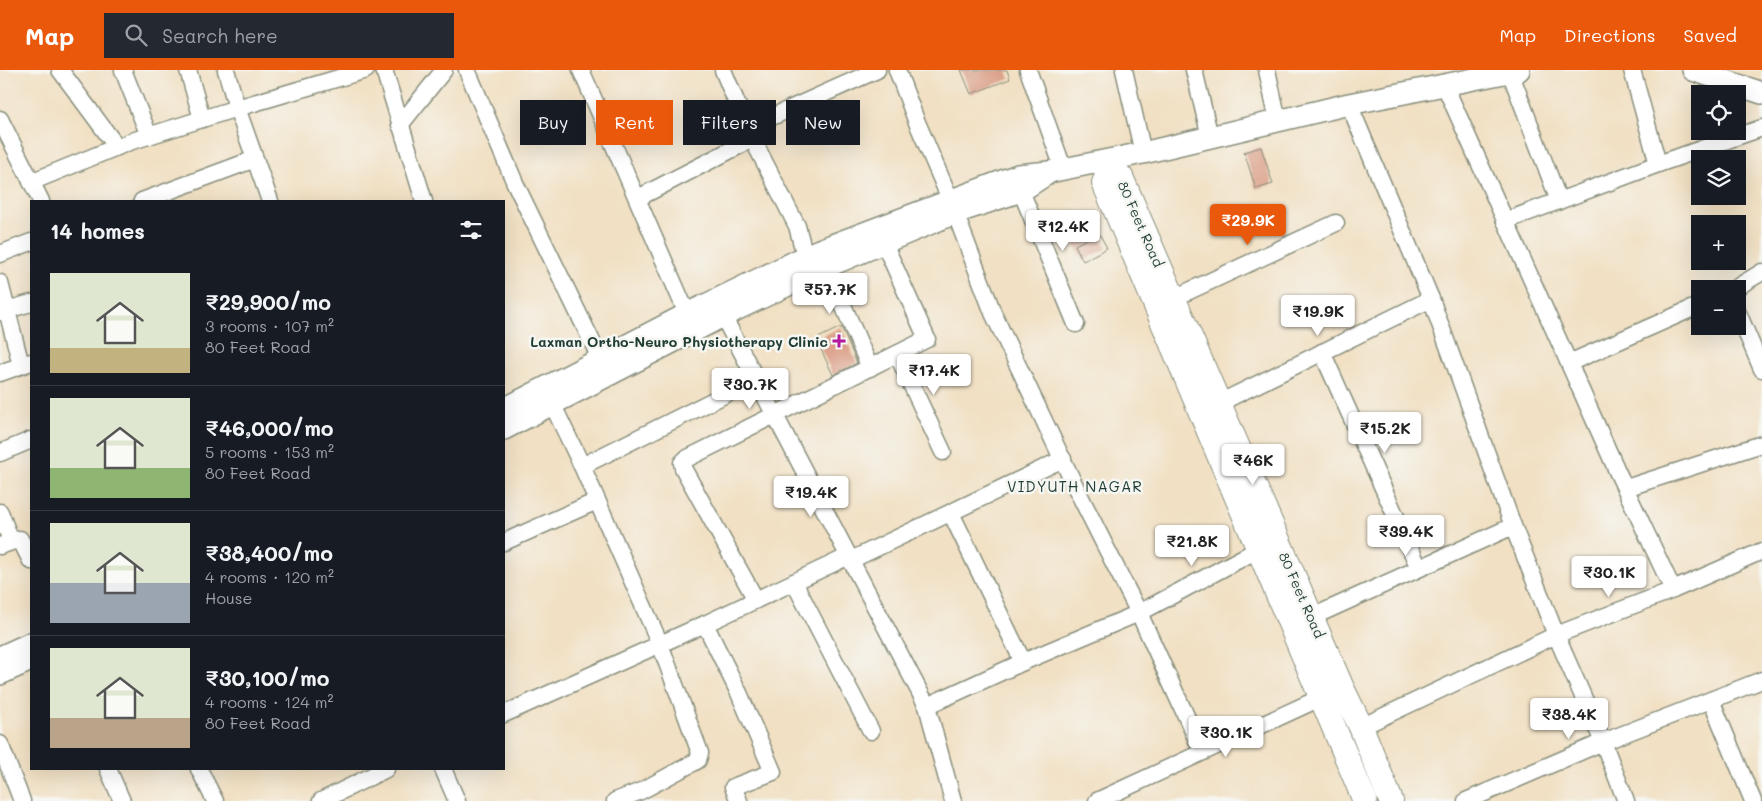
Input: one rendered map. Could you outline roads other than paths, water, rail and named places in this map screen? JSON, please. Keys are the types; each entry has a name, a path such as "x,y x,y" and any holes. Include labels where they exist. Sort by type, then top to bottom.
{"main road":[{"name":"80 Feet Road","path":"1108,164 1120,177 1312,617 1332,693 1365,801"},
{"name":"80 Feet Road","path":"1108,164 1104,183 1259,549 1332,693 1361,727 1392,801"}],"street":[{"path":"123,70 149,136"},
{"path":"188,70 202,119"},
{"path":"226,70 270,200"},
{"path":"31,182 149,136 366,70"},
{"path":"384,70 424,200"},
{"path":"400,125 444,70"},
{"path":"467,70 514,183 601,360"},
{"path":"582,70 691,322"},
{"path":"723,70 736,100"},
{"path":"776,121 877,70"},
{"path":"898,70 916,120 953,206 993,312 1139,613 1202,751"},
{"path":"1028,70 1056,170"},
{"path":"1124,70 1143,153"},
{"path":"1194,70 1210,137"},
{"path":"1268,70 1278,121"},
{"path":"1632,70 1658,164"},
{"path":"1693,70 1762,93"},
{"path":"505,428 601,360 691,322 723,316 817,258 884,243 953,206 1018,175 1108,164 1143,153 1457,79 1514,71 1559,201"},
{"path":"68,73 117,147"},
{"path":"1457,79 1505,221 1673,590"},
{"path":"1349,104 1431,299 1513,526 1556,635 1603,742 1626,801"},
{"path":"0,119 40,200"},
{"path":"1505,221 1658,164 1762,128"},
{"path":"638,198 731,145"},
{"path":"756,145 797,226 817,258 870,368"},
{"path":"145,200 256,159"},
{"path":"505,409 549,397 817,258 953,206 1021,191 1056,170"},
{"path":"1021,191 1076,324"},
{"path":"1174,298 1336,223"},
{"path":"0,254 30,242"},
{"path":"756,600 682,463 686,459 925,340 927,337 884,243"},
{"path":"1746,282 1762,272"},
{"path":"0,283 3,310 26,364 0,373"},
{"path":"1219,403 1431,299"},
{"path":"3,310 30,302"},
{"path":"1569,363 1691,309"},
{"path":"723,316 927,706 953,801"},
{"path":"1746,332 1762,369"},
{"path":"1322,352 1419,568"},
{"path":"897,354 943,452"},
{"path":"582,466 756,379"},
{"path":"549,397 582,466 660,644 699,749 700,757 694,763 643,796 615,801"},
{"path":"0,453 30,440"},
{"path":"1626,488 1762,444"},
{"path":"505,714 950,513 1063,459"},
{"path":"505,542 597,501"},
{"path":"0,512 5,543 20,539 30,559"},
{"path":"950,513 1023,662"},
{"path":"1312,617 1513,526"},
{"path":"927,706 1023,662 1139,613 1259,549"},
{"path":"1361,727 1556,635 1673,590 1762,550"},
{"path":"794,582 871,731"},
{"path":"705,624 739,693 773,772 733,787 739,801"},
{"path":"0,657 30,643"},
{"path":"0,674 30,660"},
{"path":"1466,801 1603,742 1762,680"},
{"path":"1097,801 1202,751 1332,693"},
{"path":"1711,700 1754,801"},
{"path":"0,744 22,801"},
{"path":"108,770 122,801"},
{"path":"199,770 215,801"},
{"path":"321,801 384,770"},
{"path":"443,770 456,801"}],"place":[{"name":"Laxman Ortho-Neuro Physiotherapy Clinic","path":"839,341"}],"district":[{"name":"VIDYUTH NAGAR","path":"1075,486"}]}
